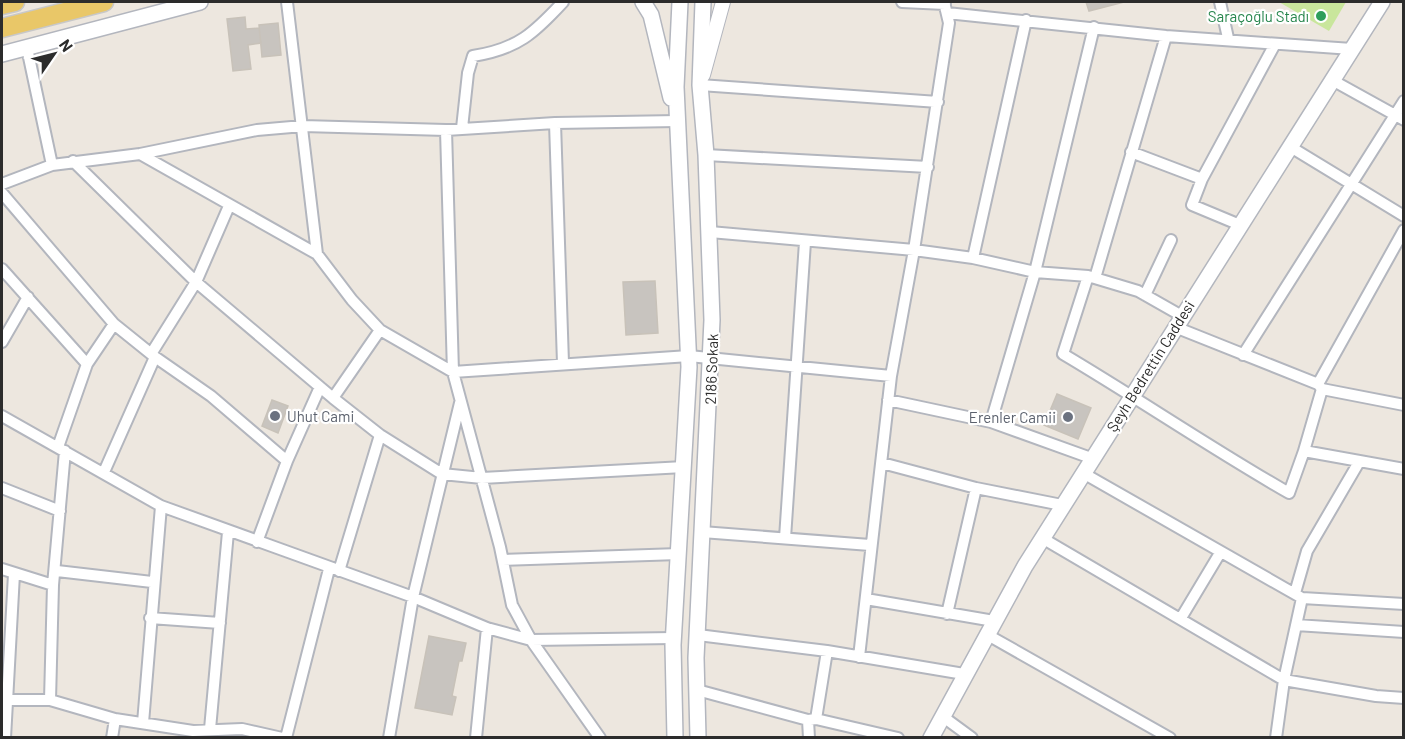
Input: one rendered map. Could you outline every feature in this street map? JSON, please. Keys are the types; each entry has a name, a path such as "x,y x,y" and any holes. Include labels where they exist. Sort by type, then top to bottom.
{"main road":[{"path":"2,5 15,2"},
{"path":"2,28 104,2"},
{"path":"2,54 201,2"},
{"path":"643,2 651,15 678,121"},
{"name":"2186 Sokak","path":"675,738 674,638 689,356 676,87 680,2"},
{"name":"2186 Sokak","path":"698,738 698,634 711,357 710,232 700,85 703,2"},
{"name":"Şeyh Bedrettin Caddesi","path":"931,738 990,627 1062,505 1382,2"}],"street":[{"path":"287,2 317,254"},
{"path":"462,128 468,73 473,56 517,44 535,33 563,2"},
{"path":"723,2 700,85 938,102"},
{"path":"902,2 946,6 1026,20 1166,36 1228,38 1275,44 1352,49"},
{"path":"1220,2 1228,38"},
{"path":"859,657 891,376 938,102 949,23 946,6"},
{"path":"973,258 1026,20"},
{"path":"991,422 1035,272 1094,27"},
{"path":"1166,36 1091,277 1063,354 1132,394 1289,493 1304,451 1320,387 1404,230"},
{"path":"1240,225 1192,205 1202,179 1275,44"},
{"path":"27,48 52,165"},
{"path":"1332,80 1399,118"},
{"path":"1243,355 1350,183 1399,118 1404,101"},
{"path":"2,184 52,165 140,154 257,130 303,126 446,130 555,123 678,121"},
{"path":"555,123 563,363"},
{"path":"446,130 453,372 460,403 482,478 512,605 531,640 600,738"},
{"path":"1289,146 1404,216"},
{"path":"1131,152 1202,179"},
{"path":"140,154 317,254 352,300 380,330 453,372 689,356 891,376"},
{"path":"706,155 928,167"},
{"path":"73,161 196,282 380,435 442,474 482,478 684,467"},
{"path":"2,193 114,324 153,356 211,396 287,461"},
{"path":"104,472 153,356 196,282 229,206"},
{"path":"710,232 914,250 973,258 1035,272 1091,277 1145,296 1178,322 1243,355 1320,387 1404,405"},
{"path":"1145,296 1171,240"},
{"path":"785,538 805,242"},
{"path":"2,268 87,364"},
{"path":"2,342 28,297"},
{"path":"50,700 53,585 57,571 62,449 87,364 114,324"},
{"path":"333,398 380,330"},
{"path":"258,542 287,461 320,387"},
{"path":"888,400 991,422 1091,459"},
{"path":"389,738 414,597 460,403"},
{"path":"2,416 161,506 414,597 488,628 531,640 674,638"},
{"path":"9,700 50,700 114,719 193,734 210,729 242,729 284,738 334,570 380,435"},
{"path":"1304,451 1404,469"},
{"path":"1276,738 1307,551 1359,462"},
{"path":"882,463 976,488 1062,505"},
{"path":"1083,473 1220,553 1298,595 1404,604"},
{"path":"2,488 60,511"},
{"path":"946,614 976,488"},
{"path":"143,723 152,582 161,506"},
{"path":"702,531 870,545"},
{"path":"210,729 228,532"},
{"path":"1042,538 1182,618 1284,680 1404,698"},
{"path":"1182,618 1220,553"},
{"path":"503,560 678,554"},
{"path":"2,569 53,585"},
{"path":"57,571 152,582"},
{"path":"5,738 9,700 6,635 14,574"},
{"path":"866,599 946,614 990,627 1170,738"},
{"path":"150,618 220,623"},
{"path":"1296,625 1404,632"},
{"path":"476,738 488,628"},
{"path":"698,634 827,651 964,674"},
{"path":"809,738 827,651"},
{"path":"697,690 812,720 898,738"},
{"path":"942,716 972,738"},
{"path":"112,738 114,719"}],"green space":[{"name":"Saraçoğlu Stadı","path":"1279,2 1346,2 1329,31"}],"building":[{"path":"1086,2 1124,2 1089,11"},
{"path":"245,17 246,29 259,28 261,43 248,45 251,69 233,71 227,19"},
{"path":"278,23 281,55 262,57 259,25"},
{"path":"655,281 658,333 626,335 623,282"},
{"name":"Erenler Camii","path":"1057,394 1091,408 1078,439 1044,425"},
{"name":"Uhut Cami","path":"272,400 288,406 278,433 262,426"},
{"path":"429,636 466,643 462,661 459,661 452,696 456,697 452,715 415,708"}],"place":[{"name":"Saraçoğlu Stadı","path":"1321,16"},
{"name":"Uhut Cami","path":"275,416"},
{"name":"Erenler Camii","path":"1068,417"}]}
